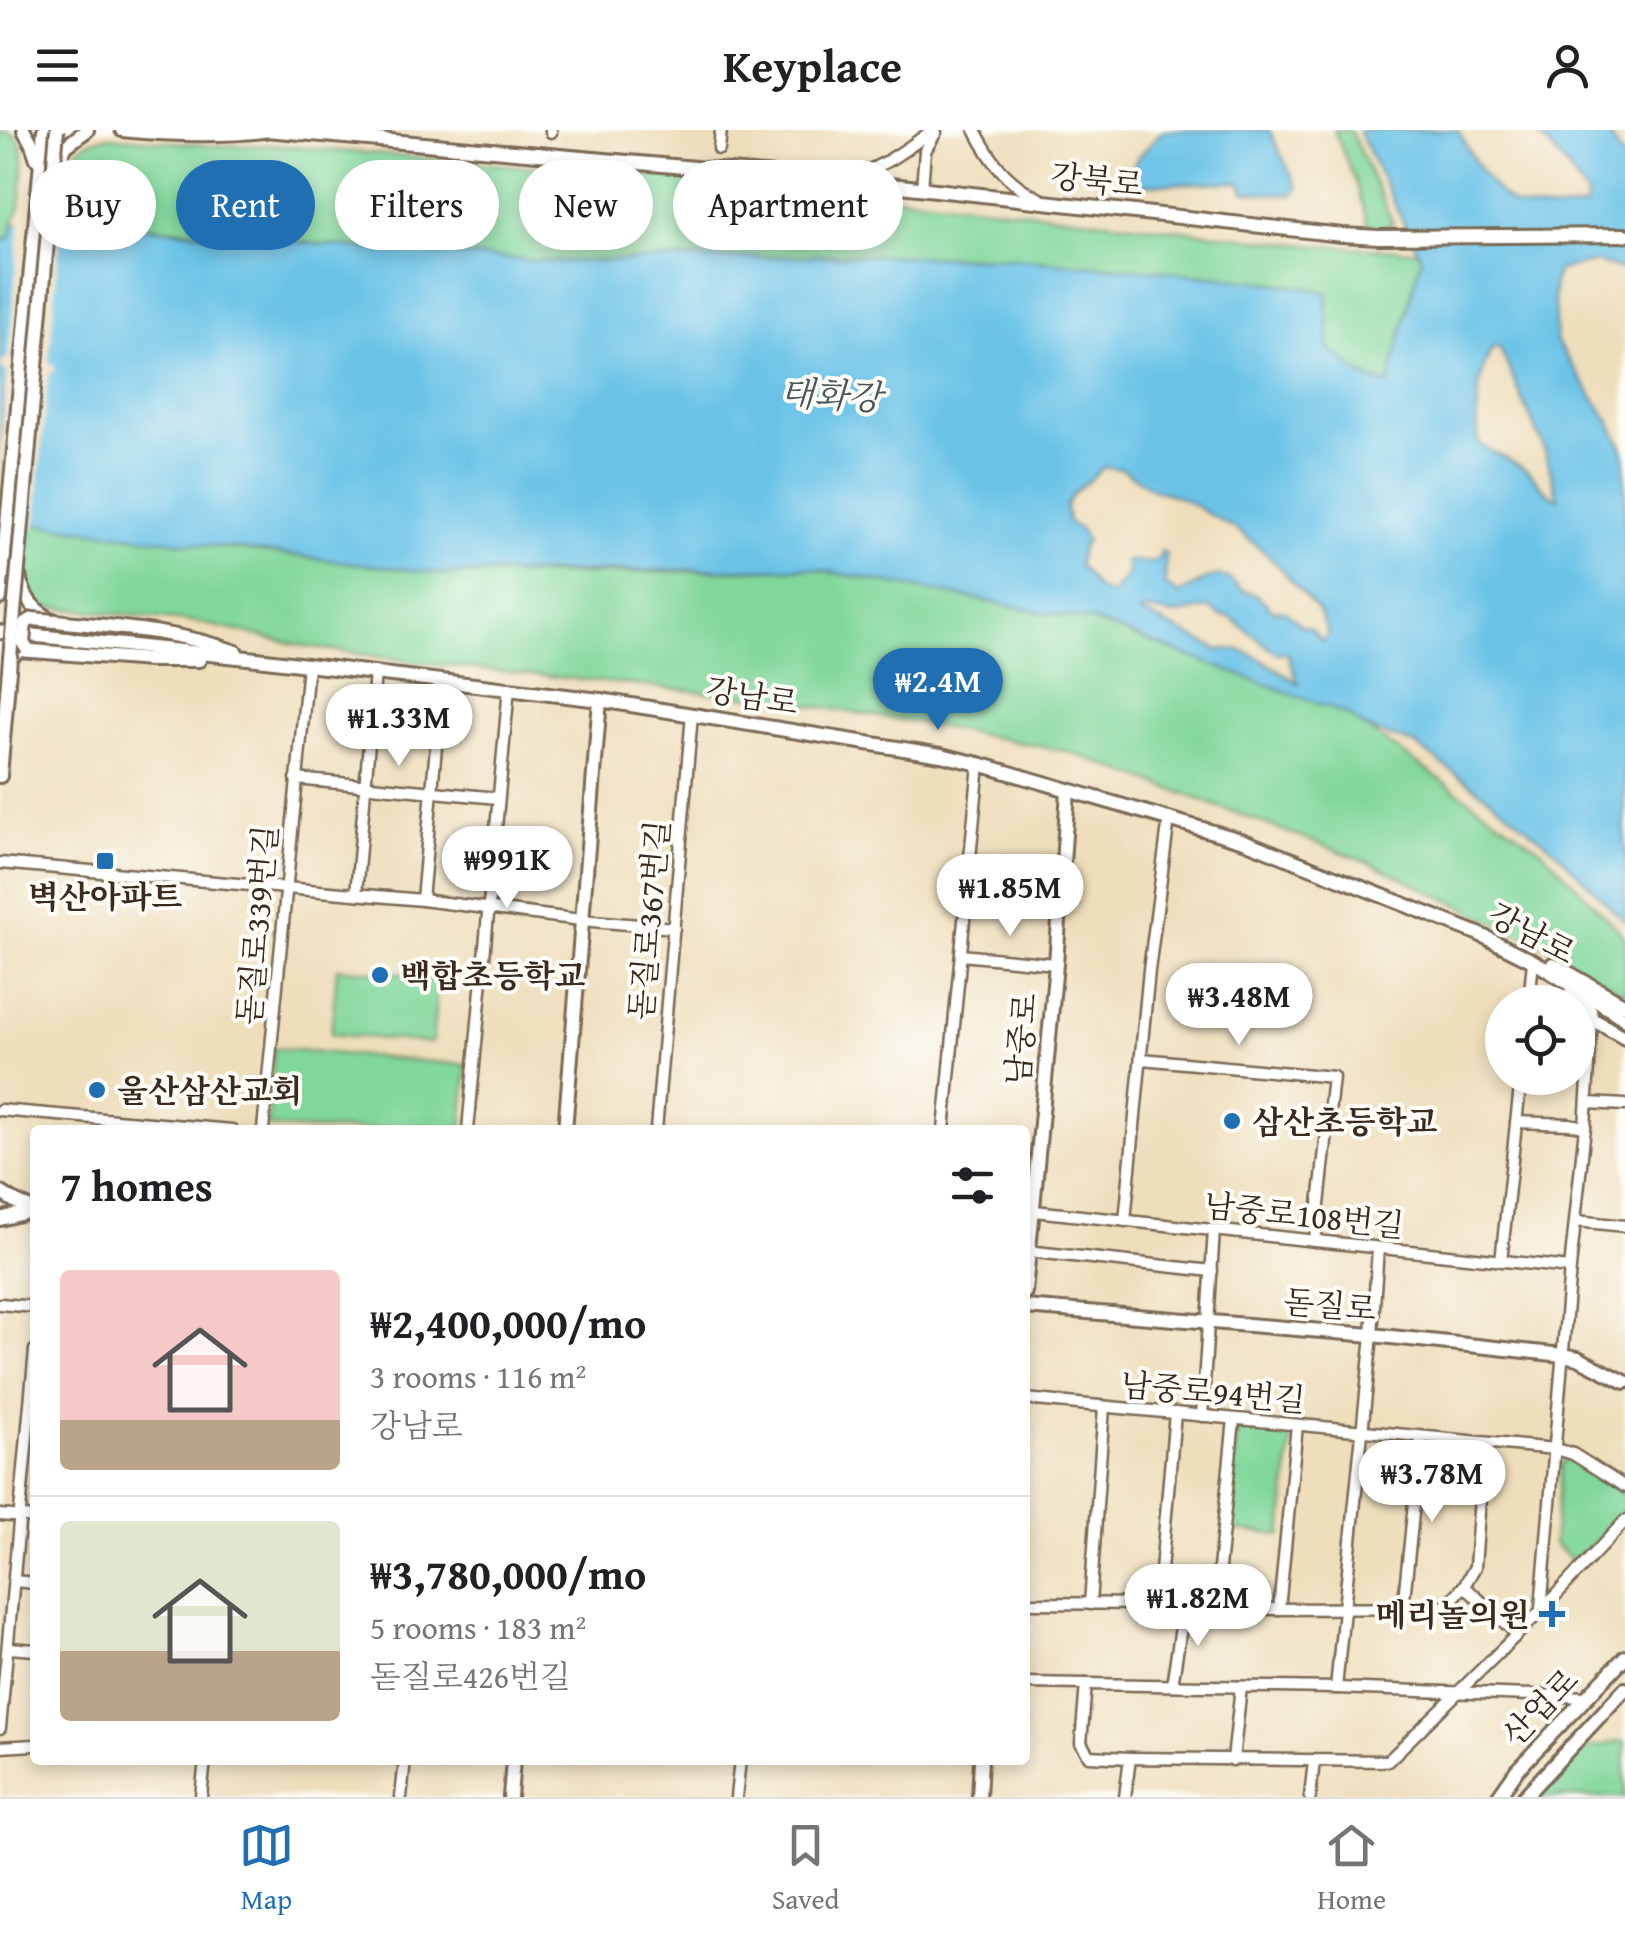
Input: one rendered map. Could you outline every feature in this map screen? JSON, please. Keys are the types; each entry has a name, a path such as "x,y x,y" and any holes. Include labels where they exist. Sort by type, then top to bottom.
{"main road":[{"path":"24,130 40,160"},
{"path":"44,130 46,160"},
{"path":"49,160 57,130"},
{"path":"54,160 87,130"},
{"name":"강북로","path":"122,130 232,136 268,130 673,165"},
{"name":"강북로","path":"903,186 1378,237 1625,234"},
{"path":"0,598 37,250"},
{"path":"0,776 40,250"},
{"path":"18,569 22,589 32,606 55,621"},
{"path":"28,649 23,643 25,622 32,618 152,630 256,659"},
{"name":"강남로","path":"0,632 600,700 980,764 1244,842 1479,934 1533,960 1625,1019"},
{"path":"10,658 19,650 28,649 150,660 256,659"},
{"path":"564,1125 600,700"},
{"name":"남중로","path":"1030,1202 1056,964 1068,790"},
{"path":"1479,934 1536,955 1625,1005"},
{"path":"1553,973 1565,985"},
{"path":"1595,1021 1625,1038"},
{"path":"0,1192 30,1208"},
{"path":"0,1207 30,1210"},
{"path":"0,1219 30,1211"},
{"name":"돋질로","path":"1030,1307 1563,1355 1578,1358 1625,1382"},
{"name":"산업로","path":"1498,1797 1517,1770 1625,1658"},
{"name":"산업로","path":"1524,1797 1625,1689"},
{"path":"510,1797 513,1765"},
{"path":"979,1797 981,1765"},
{"path":"1488,1797 1517,1770"}],"street":[{"path":"719,149 721,130"},
{"path":"889,160 935,130"},
{"path":"922,188 925,151 935,130"},
{"path":"975,130 1000,172 1022,190 1050,203"},
{"name":"돋질로339번길","path":"263,1125 308,666"},
{"path":"356,894 375,674"},
{"path":"422,900 442,681"},
{"path":"468,1125 509,688"},
{"name":"돋질로367번길","path":"656,1125 692,714"},
{"path":"944,1125 980,764"},
{"path":"296,780 498,798"},
{"path":"1125,1221 1168,818"},
{"path":"0,864 422,900 674,928"},
{"path":"961,955 1056,964"},
{"path":"1530,985 1533,960"},
{"path":"1142,1058 1333,1077 1315,1241"},
{"path":"1501,1261 1518,1095"},
{"path":"1541,1611 1588,1095"},
{"path":"1588,1103 1625,1105"},
{"path":"0,1110 174,1125"},
{"path":"1516,1122 1585,1127"},
{"name":"남중로108번길","path":"1030,1211 1570,1268"},
{"path":"1576,1220 1625,1226"},
{"path":"1202,1416 1214,1230"},
{"path":"1336,1688 1378,1248"},
{"path":"1030,1251 1212,1271"},
{"path":"0,1304 30,1307"},
{"name":"남중로94번길","path":"1030,1399 1555,1450 1573,1454 1625,1486"},
{"path":"0,1728 30,1402"},
{"path":"1090,1604 1104,1406"},
{"path":"1158,1604 1175,1413"},
{"path":"1215,1608 1234,1419"},
{"path":"1279,1609 1297,1425"},
{"path":"1403,1609 1421,1437"},
{"path":"1030,1604 1440,1608 1464,1586 1475,1567 1484,1442"},
{"path":"0,1515 30,1518"},
{"path":"1086,1684 1081,1742 1088,1756 1388,1761 1541,1611 1625,1520"},
{"path":"14,1581 30,1583"},
{"path":"1464,1586 1517,1634"},
{"path":"1172,1685 1184,1608"},
{"path":"9,1648 30,1650"},
{"path":"1030,1683 1587,1697"},
{"path":"1233,1760 1241,1687"},
{"path":"0,1747 30,1745"},
{"path":"1125,1797 1130,1758"},
{"path":"1310,1797 1314,1761"},
{"path":"201,1797 204,1765"},
{"path":"401,1797 404,1765"},
{"path":"736,1797 739,1765"}],"green space":[{"path":"0,130 16,136 23,156 20,205 6,240 0,236"},
{"path":"1334,130 1350,130 1393,223 1371,233"},
{"path":"109,136 214,146 271,145 448,160 335,160 335,246 315,244 315,160 176,160 176,229 156,227 156,160 74,160 75,153 94,140"},
{"path":"499,164 519,166 519,250 653,250 656,174 673,176 673,250 903,250 903,197 1308,245 1417,251 1421,258 1389,385 1364,377 1329,349 1327,292 1274,283 1010,258 845,255 557,262 386,250 499,250"},
{"path":"0,520 444,574 810,568 1096,622 1344,713 1542,850 1625,937 1625,994 1547,947 1371,863 1070,752 762,698 431,664 304,646 196,622 0,602"},
{"path":"337,968 438,977 432,1043 331,1034"},
{"path":"274,1048 467,1065 462,1125 268,1125"},
{"path":"1237,1427 1292,1432 1282,1535 1227,1529"},
{"path":"1569,1458 1625,1495 1625,1510 1575,1564 1553,1543 1561,1463"},
{"path":"1622,1741 1625,1797 1537,1797 1577,1753"}],"water":[{"path":"1163,130 1269,130 1298,189 1292,195 1245,192 1239,182 1126,185 1136,160"},
{"name":"태화강","path":"1358,130 1458,130 1479,169 1508,201 1534,209 1557,210 1585,207 1586,194 1534,130 1606,130 1625,161 1625,271 1597,262 1558,270 1553,283 1556,341 1611,423 1625,454 1625,922 1554,849 1414,744 1367,729 1344,713 1096,622 810,568 444,574 0,520 0,236 6,240 11,236 12,223 30,225 30,250 156,250 156,228 176,230 176,250 315,250 315,244 335,246 335,250 557,262 845,255 1010,258 1163,271 1327,292 1329,349 1364,377 1388,385 1421,258","holes":["1493,347 1499,347 1543,445 1558,498 1522,468 1479,443 1478,394 1488,357","1104,467 1122,469 1153,489 1179,497 1239,531 1267,554 1319,612 1328,634 1323,641 1285,611 1273,610 1230,579 1211,577 1179,594 1165,585 1166,554 1161,551 1152,563 1126,561 1128,574 1112,594 1100,591 1078,565 1086,541 1080,529 1068,522 1066,505","1210,608 1230,617 1275,652 1288,654 1298,683 1251,654 1219,650 1140,612 1172,615"]}],"pier":[{"path":"20,219 30,221 30,250 59,250 49,361 56,368 48,376 35,528 0,525 0,451 7,371 2,370 0,363 8,358"}],"place":[{"name":"벽산아파트","path":"105,861"},
{"name":"백합초등학교","path":"380,975"},
{"name":"울산삼산교회","path":"97,1090"},
{"name":"삼산초등학교","path":"1232,1121"},
{"name":"메리놀의원","path":"1552,1614"}]}
